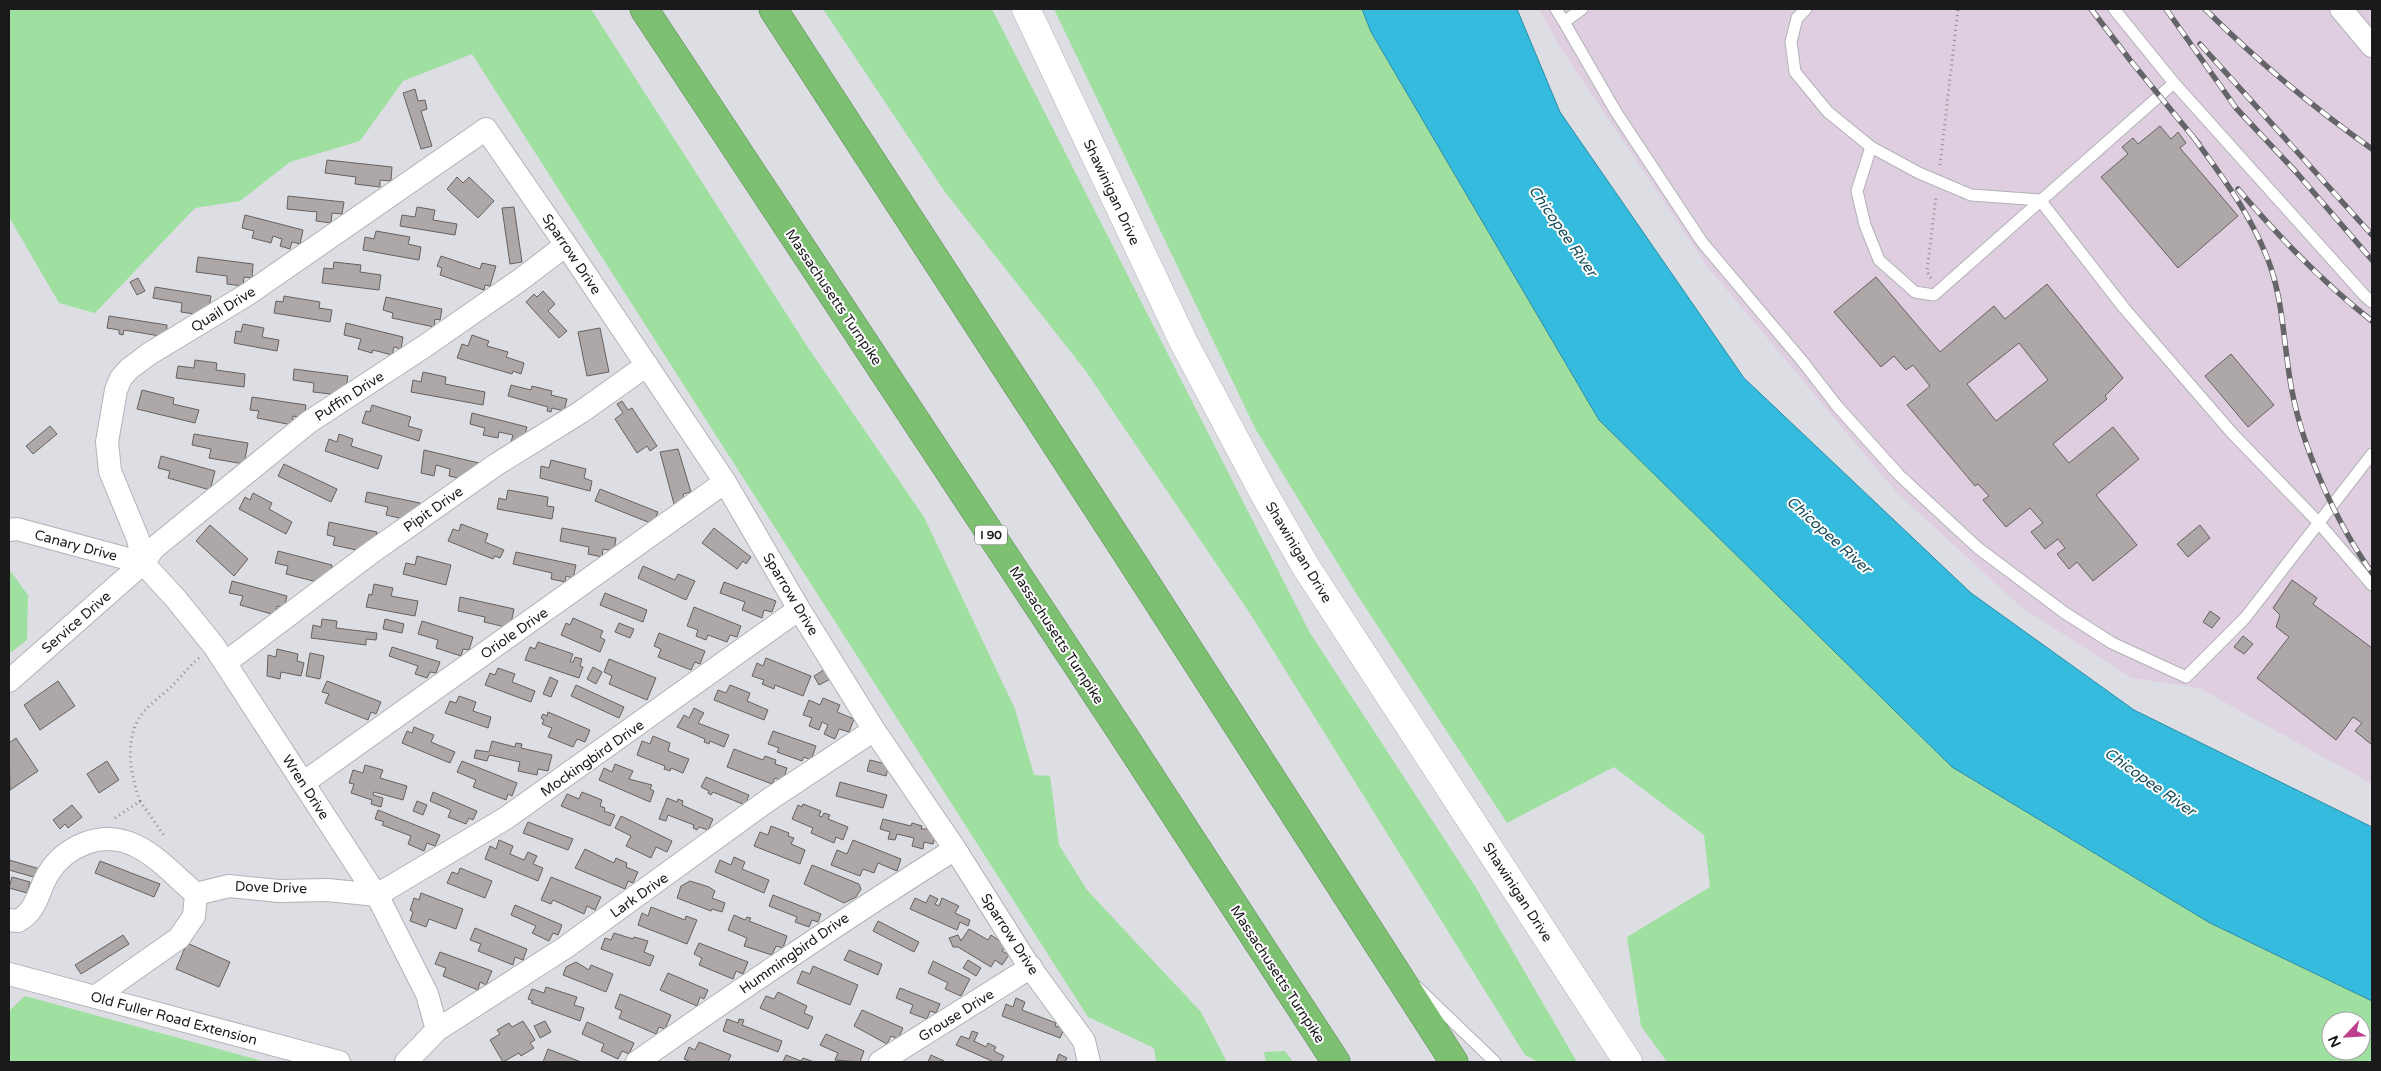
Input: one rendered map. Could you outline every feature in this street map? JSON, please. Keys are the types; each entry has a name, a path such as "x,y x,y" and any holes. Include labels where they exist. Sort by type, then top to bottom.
{"highway":[{"name":"Massachusetts Turnpike","path":"644,9 1117,725 1336,1062"},
{"path":"773,9 1454,1062"}],"main road":[{"name":"Shawinigan Drive","path":"1026,9 1184,343 1262,490 1306,567 1628,1062"}],"street":[{"path":"2340,9 2372,46"},
{"name":"Sparrow Drive","path":"486,129 725,482 799,609 874,730 955,849 1031,968 1084,1041 1089,1062"},
{"name":"Quail Drive","path":"143,563 138,538 116,488 106,453 112,404 121,378 149,354 248,294 486,129"},
{"name":"Puffin Drive","path":"143,563 154,548 309,422 433,341 566,245"},
{"name":"Pipit Drive","path":"220,655 497,464 581,412 647,365"},
{"name":"Oriole Drive","path":"303,782 725,482"},
{"name":"Canary Drive","path":"9,530 17,529 143,563"},
{"name":"Wren Drive","path":"143,563 176,599 220,655 377,895 427,994 437,1030"},
{"name":"Service Drive","path":"9,681 143,563"},
{"name":"Mockingbird Drive","path":"377,895 506,818 799,609"},
{"name":"Lark Drive","path":"406,1062 437,1030 566,946 767,801 874,730"},
{"path":"9,920 18,921 23,918 35,904 55,865 70,851 89,842 118,839 138,845 196,894 194,916 179,938 95,997"},
{"name":"Hummingbird Drive","path":"637,1062 779,966 836,923 955,849"},
{"name":"Dove Drive","path":"196,894 230,886 279,891 327,890 377,895"},
{"name":"Grouse Drive","path":"880,1062 1031,968"},
{"name":"Old Fuller Road Extension","path":"9,974 339,1062"}],"lane":[{"path":"1556,9 1616,112 1702,242 1803,362 1837,406 1899,475 1978,548 2065,613 2112,643 2186,678 2245,618 2372,454"},
{"path":"1564,22 1582,9"},
{"path":"1806,9 1798,18 1791,42 1794,72 1828,112 1871,146 1938,181 1971,195 2040,200 2124,308 2224,425 2318,522 2372,585"},
{"path":"2114,9 2174,83 2357,288 2372,302"},
{"path":"1871,146 1857,191 1865,225 1879,260 1915,292 1934,295 2174,83"},
{"path":"1396,971 1436,1003 1466,1036 1495,1062"}],"path":[{"path":"1938,291 1927,271 1958,9"},
{"path":"89,842 116,817 140,801 133,782 130,763 132,739 137,720 174,684 186,668 220,655"}],"shaded area":[{"path":"1539,9 2372,9 2372,784 2199,688 2132,678 2021,607 1896,492 1707,266 1558,44"}],"green space":[{"path":"9,9 591,9 807,346 924,517 1015,709 1034,775 1050,776 1059,845 1087,890 1201,1012 1227,1062 1156,1062 1154,1048 1088,1017 472,54 403,81 360,141 290,162 240,201 195,208 95,313 59,303 9,217"},
{"path":"823,9 992,9 1310,633 1475,886 1577,1062 1538,1062 1525,1055 1251,615 1085,370 945,192"},
{"path":"1054,9 1362,9 1371,32 1599,420 1952,767 2210,923 2372,1001 2372,1062 1667,1062 1641,1026 1627,937 1710,887 1704,835 1614,767 1507,823 1354,590 1256,430"},
{"path":"9,569 28,595 27,640 9,654"},
{"path":"25,996 266,1062 9,1062 9,1011"},
{"path":"1285,1051 1293,1062 1266,1062 1264,1052"}],"water":[{"name":"Chicopee River","path":"1362,9 1517,9 1560,112 1744,378 1971,593 2134,710 2372,827 2372,1001 2210,923 1952,767 1599,420 1371,32"}],"building":[{"path":"415,89 418,101 425,100 427,109 421,111 432,146 421,149 403,93"},
{"path":"2160,126 2171,139 2178,132 2186,143 2180,148 2238,216 2178,268 2101,177 2128,154 2122,147 2133,138 2138,144"},
{"path":"327,160 392,167 391,181 380,180 380,187 355,184 356,177 325,173"},
{"path":"457,177 463,183 469,177 494,201 478,218 447,189"},
{"path":"288,196 344,202 342,214 332,213 331,223 316,221 317,212 287,209"},
{"path":"417,207 435,210 433,220 457,224 455,235 400,226 402,215 415,217"},
{"path":"514,207 522,262 510,264 502,208"},
{"path":"245,215 303,230 300,244 292,242 290,249 280,246 282,239 273,236 271,243 252,238 254,231 242,228"},
{"path":"376,231 410,237 408,244 421,247 419,260 363,250 365,237 374,239"},
{"path":"441,256 480,269 482,263 496,266 490,286 485,285 484,290 440,275 442,268 437,266"},
{"path":"198,257 253,264 252,278 244,277 243,286 227,284 227,276 196,272"},
{"path":"334,262 361,265 360,272 381,275 379,290 322,283 324,268 333,269"},
{"path":"1876,277 1940,352 1994,306 2005,319 2047,284 2123,378 2105,396 2107,399 2053,444 2069,463 2113,427 2139,459 2096,495 2137,545 2093,581 2077,562 2069,569 2057,554 2065,548 2058,539 2045,549 2031,532 2043,523 2030,508 2006,527 1983,500 1989,496 1978,484 1975,486 1907,405 1930,386 1913,365 1906,370 1894,356 1881,367 1834,312","holes":["2019,343 2048,380 1996,421 1967,384"]},
{"path":"138,278 145,291 137,295 130,282"},
{"path":"155,287 211,296 209,308 203,308 201,315 181,312 182,303 153,298"},
{"path":"543,291 555,304 548,311 567,331 559,338 526,302 534,294 537,297"},
{"path":"284,296 320,302 319,308 332,310 330,322 274,313 276,301 283,302"},
{"path":"386,297 442,309 440,320 435,319 434,327 392,318 393,313 383,310"},
{"path":"109,316 167,325 166,337 124,330 123,335 119,334 119,330 107,328"},
{"path":"346,323 403,337 401,349 394,347 392,355 373,350 372,353 358,349 361,339 344,335"},
{"path":"243,324 264,328 262,337 279,340 277,351 234,343 236,331 241,332"},
{"path":"600,328 609,372 587,376 578,332"},
{"path":"472,335 489,341 487,346 508,352 506,357 524,363 521,374 513,371 512,374 457,358 462,344 468,346"},
{"path":"2231,354 2274,405 2248,427 2205,376"},
{"path":"195,360 217,363 216,370 245,374 244,387 176,378 178,366 194,368"},
{"path":"294,369 348,376 346,388 342,387 340,395 313,392 314,383 293,380"},
{"path":"423,372 446,377 445,384 485,392 483,405 411,392 413,380 421,382"},
{"path":"511,385 531,390 532,386 552,391 551,395 567,399 564,411 552,408 551,412 547,411 548,407 508,396"},
{"path":"142,390 174,398 173,404 199,410 195,423 137,409"},
{"path":"252,397 306,405 304,418 293,416 292,425 257,418 259,411 250,410"},
{"path":"622,401 628,410 632,408 657,446 650,451 647,446 637,453 615,419 623,413 617,404"},
{"path":"372,405 411,417 408,426 422,430 419,441 362,423 366,411 370,412"},
{"path":"472,413 527,427 524,438 520,444 511,442 513,435 499,432 498,438 483,435 485,428 470,424"},
{"path":"50,426 57,434 33,454 26,446"},
{"path":"194,434 248,443 244,464 209,458 211,449 192,445"},
{"path":"339,434 353,439 351,446 382,456 378,469 325,451 329,439 337,442"},
{"path":"678,449 691,492 683,494 685,501 674,504 660,452"},
{"path":"424,450 479,463 476,474 467,480 449,476 450,469 436,465 434,476 421,473"},
{"path":"161,456 215,471 210,490 168,478 170,471 158,468"},
{"path":"551,460 586,469 584,478 592,481 590,491 540,478 541,466 549,468"},
{"path":"284,464 337,489 331,502 278,476"},
{"path":"600,489 658,512 653,524 595,501"},
{"path":"508,490 548,497 547,506 554,507 552,519 497,509 499,498 506,500"},
{"path":"367,492 420,503 418,514 408,520 386,515 388,507 365,502"},
{"path":"253,493 272,503 269,509 292,522 286,534 239,509 245,497 250,500"},
{"path":"329,522 377,532 374,545 366,552 333,545 335,537 327,535"},
{"path":"461,524 488,534 485,542 504,550 500,558 495,556 493,559 448,541 453,529 459,531"},
{"path":"210,525 248,559 234,576 196,541"},
{"path":"2200,525 2210,538 2188,557 2177,544"},
{"path":"562,528 616,538 614,551 603,549 602,557 588,554 589,547 560,541"},
{"path":"714,528 751,557 746,564 743,561 737,569 702,543"},
{"path":"278,551 332,565 330,576 323,575 321,583 286,574 288,566 275,563"},
{"path":"516,552 576,565 573,578 566,576 565,582 551,579 552,573 513,564"},
{"path":"417,556 451,565 446,585 403,574 406,563 415,565"},
{"path":"643,566 675,580 678,574 695,581 686,600 638,578"},
{"path":"2292,580 2317,598 2313,604 2372,648 2372,745 2355,731 2362,723 2353,717 2336,740 2257,678 2289,637 2276,627 2280,615 2273,608"},
{"path":"232,581 287,596 284,608 277,606 275,615 240,605 243,596 229,593"},
{"path":"724,582 776,601 772,612 764,610 762,618 742,610 745,602 720,593"},
{"path":"374,584 393,588 391,596 418,601 415,616 366,607 369,594 372,595"},
{"path":"605,593 647,610 643,622 600,605"},
{"path":"460,597 514,609 510,628 484,622 485,617 458,611"},
{"path":"694,607 741,626 737,637 730,635 727,642 708,635 706,640 696,636 698,630 687,626"},
{"path":"2210,611 2220,618 2212,628 2203,622"},
{"path":"573,618 603,631 600,637 605,640 600,652 561,635 566,623 570,625"},
{"path":"322,619 337,621 336,628 377,633 376,640 366,639 366,645 311,638 313,625 321,627"},
{"path":"385,619 404,624 402,633 383,629"},
{"path":"422,621 473,637 469,650 463,649 461,656 436,648 438,640 418,634"},
{"path":"619,623 634,629 630,638 615,632"},
{"path":"659,633 705,651 700,664 695,662 691,670 658,657 661,649 654,646"},
{"path":"2243,636 2253,644 2244,654 2234,647"},
{"path":"538,642 573,654 570,662 573,662 575,657 582,659 580,666 583,667 579,678 525,660 530,647 535,649"},
{"path":"392,647 440,662 436,673 430,672 427,678 415,674 418,666 389,656"},
{"path":"277,649 298,654 297,661 304,663 301,676 281,672 280,679 267,676 268,655 276,657"},
{"path":"310,653 324,656 320,679 306,676"},
{"path":"766,658 811,676 803,696 775,685 774,689 762,684 764,680 752,676 757,663 763,666"},
{"path":"609,659 656,678 647,700 609,684 612,676 604,672"},
{"path":"593,667 602,672 596,684 587,679"},
{"path":"498,668 515,674 512,682 535,691 531,702 485,685 490,673 495,675"},
{"path":"827,668 832,678 819,685 814,676"},
{"path":"550,677 558,681 551,697 543,694"},
{"path":"58,681 75,706 40,730 24,705"},
{"path":"327,681 381,702 376,714 371,712 368,720 325,703 329,694 322,692"},
{"path":"576,685 624,707 619,718 571,696"},
{"path":"730,685 750,693 747,701 768,710 764,720 714,700 718,690 726,693"},
{"path":"459,696 476,702 473,711 491,717 488,728 445,713 450,701 456,703"},
{"path":"823,698 840,705 837,712 854,719 849,732 839,729 835,739 824,734 828,725 822,722 819,730 809,726 812,718 803,715 809,700 820,705"},
{"path":"694,708 704,713 698,723 729,735 724,747 710,741 709,744 704,742 705,739 677,727 684,715 689,718"},
{"path":"548,712 590,730 585,742 577,739 573,747 548,737 552,728 542,724 544,720 541,718 543,714 547,716"},
{"path":"414,727 434,735 431,742 455,752 450,763 402,743 407,731 412,733"},
{"path":"773,731 816,746 811,760 804,757 802,761 777,752 779,748 768,744"},
{"path":"653,736 670,743 668,751 689,759 683,773 671,768 670,771 664,769 665,766 637,755 642,741 650,744"},
{"path":"16,738 38,771 10,790 9,743"},
{"path":"492,741 515,747 516,743 522,744 521,748 552,755 548,771 538,769 537,775 518,771 520,762 489,755 487,761 474,758 476,750 489,752"},
{"path":"734,749 763,760 765,756 776,760 775,764 787,768 783,781 775,778 772,784 727,767"},
{"path":"870,760 889,765 886,776 867,771"},
{"path":"107,761 119,780 99,793 87,774"},
{"path":"462,761 517,783 512,796 508,794 506,800 473,787 476,780 457,772"},
{"path":"615,764 633,771 629,779 652,785 650,789 654,791 650,802 599,780 604,768 612,772"},
{"path":"365,765 383,770 380,778 407,786 403,800 374,792 373,795 383,798 381,807 371,804 372,800 351,793 354,784 349,783 353,770 363,773"},
{"path":"706,777 749,795 745,805 713,792 711,795 708,793 709,791 701,787"},
{"path":"840,782 887,795 883,808 836,796"},
{"path":"433,792 477,811 473,820 469,818 466,824 448,817 451,810 430,801"},
{"path":"582,792 602,800 600,806 605,808 604,811 615,815 610,826 561,806 567,794 579,799"},
{"path":"667,798 677,802 678,799 683,801 682,805 713,819 708,830 699,827 697,830 693,828 694,825 668,815 666,821 659,819"},
{"path":"417,801 427,805 423,815 413,811"},
{"path":"803,804 821,811 819,816 822,817 824,813 830,815 828,819 848,827 843,840 836,837 834,843 811,833 813,828 792,819 798,805 802,807"},
{"path":"72,805 82,817 68,828 65,824 60,829 53,820"},
{"path":"378,810 440,835 435,846 427,843 424,851 408,844 411,836 382,825 384,822 375,819"},
{"path":"621,816 672,841 667,852 656,847 651,858 626,846 631,836 615,828"},
{"path":"883,819 911,826 912,823 922,826 921,829 932,829 936,834 933,844 924,842 923,849 912,846 914,838 897,834 895,840 888,839 890,832 880,829"},
{"path":"528,822 573,839 568,850 523,833"},
{"path":"771,826 789,833 788,836 794,838 791,844 805,850 800,864 754,846 760,832 768,835"},
{"path":"499,840 513,846 510,854 524,860 528,852 537,856 533,864 543,868 538,881 485,859 490,846 496,849"},
{"path":"853,840 901,859 897,871 878,863 874,873 863,869 860,876 831,865 837,850 847,854"},
{"path":"585,849 614,863 616,858 627,863 626,867 638,872 633,883 628,881 625,889 575,868"},
{"path":"734,857 745,862 742,869 769,880 764,893 715,872 720,860 731,865"},
{"path":"9,860 40,869 37,878 9,870"},
{"path":"100,861 160,884 154,897 95,873"},
{"path":"812,865 859,884 861,889 856,897 844,903 804,884"},
{"path":"460,868 492,881 485,898 447,883 452,872 458,874"},
{"path":"12,877 30,882 27,893 9,888"},
{"path":"551,877 601,897 595,910 587,906 584,914 553,900 551,904 541,900"},
{"path":"690,881 715,891 712,898 725,903 722,912 712,909 711,911 677,898 681,886"},
{"path":"421,893 463,909 456,929 429,919 426,927 410,921 413,912 410,910 414,898 419,900"},
{"path":"773,895 821,914 818,922 812,920 809,927 795,922 797,917 769,906"},
{"path":"930,895 938,899 935,904 939,906 942,898 959,906 955,913 970,920 968,926 960,922 957,930 910,909 915,898 926,903"},
{"path":"515,905 562,925 558,935 553,933 549,941 532,933 536,926 511,915"},
{"path":"651,907 685,920 686,916 697,920 687,944 638,925 642,913 648,916"},
{"path":"734,915 745,920 747,917 751,918 749,921 787,936 783,948 776,946 772,955 744,946 747,938 728,930"},
{"path":"878,921 919,942 914,952 873,931"},
{"path":"475,928 527,949 523,960 515,957 513,965 478,951 481,944 470,940"},
{"path":"969,929 988,940 991,935 1006,945 1002,951 1009,955 1002,965 995,960 991,967 958,947 953,947 949,938 958,935 961,941"},
{"path":"614,933 648,941 644,952 654,956 650,966 601,949 605,938 611,940"},
{"path":"123,935 129,944 81,974 75,965"},
{"path":"187,943 230,962 219,987 176,969"},
{"path":"699,943 748,962 743,974 736,971 733,979 699,965 702,958 694,954"},
{"path":"849,950 882,964 878,975 844,960"},
{"path":"440,952 492,971 486,985 480,982 478,990 443,976 446,968 435,964"},
{"path":"968,960 981,968 976,976 963,968"},
{"path":"933,961 970,979 961,996 945,989 948,983 928,973"},
{"path":"576,962 589,970 591,965 613,974 606,992 563,975 566,967"},
{"path":"813,966 858,985 850,1005 797,983 802,971 810,974"},
{"path":"668,973 708,990 704,999 700,997 697,1006 660,990"},
{"path":"546,987 577,997 574,1005 584,1008 580,1021 531,1003 533,1001 528,999 532,989 544,993"},
{"path":"900,988 940,1004 936,1013 930,1011 927,1019 910,1013 913,1005 896,998"},
{"path":"778,992 807,1006 804,1013 813,1017 808,1029 760,1008 766,996 774,999"},
{"path":"620,994 671,1015 665,1029 659,1027 656,1034 619,1018 622,1011 615,1008"},
{"path":"1016,998 1025,1002 1022,1010 1056,1023 1055,1026 1064,1029 1060,1038 1002,1016 1006,1004 1013,1007"},
{"path":"862,1010 903,1028 898,1039 891,1036 887,1044 854,1026"},
{"path":"727,1019 738,1023 739,1019 744,1020 742,1025 782,1041 778,1052 723,1031"},
{"path":"523,1021 535,1040 530,1043 534,1048 521,1056 519,1053 503,1062 490,1040 500,1034 497,1030 509,1023 512,1027"},
{"path":"545,1021 551,1032 540,1038 534,1026"},
{"path":"587,1022 634,1043 629,1054 622,1051 618,1059 601,1051 604,1044 582,1034"},
{"path":"972,1031 978,1033 974,1041 986,1047 988,1043 996,1047 994,1051 1004,1056 1001,1062 994,1062 956,1045 961,1036 969,1039"},
{"path":"826,1034 864,1051 860,1062 835,1060 838,1053 820,1045"},
{"path":"699,1042 731,1055 728,1062 691,1062 684,1059 689,1047 695,1050"},
{"path":"548,1049 581,1062 543,1062"},
{"path":"1059,1054 1067,1058 1065,1062 1056,1062"},
{"path":"786,1055 801,1061 803,1058 814,1062 783,1062"},
{"path":"931,1055 944,1061 928,1062"}],"railway":[{"path":"2091,9 2199,144"},
{"path":"2166,9 2236,108 2296,172 2372,260"},
{"path":"2205,9 2286,82 2328,117 2372,149"},
{"path":"2200,44 2372,235"},
{"path":"2194,138 2237,200 2264,250 2279,298 2289,376 2304,437 2334,509 2372,573"},
{"path":"2238,189 2302,258 2336,291 2372,321"}]}
